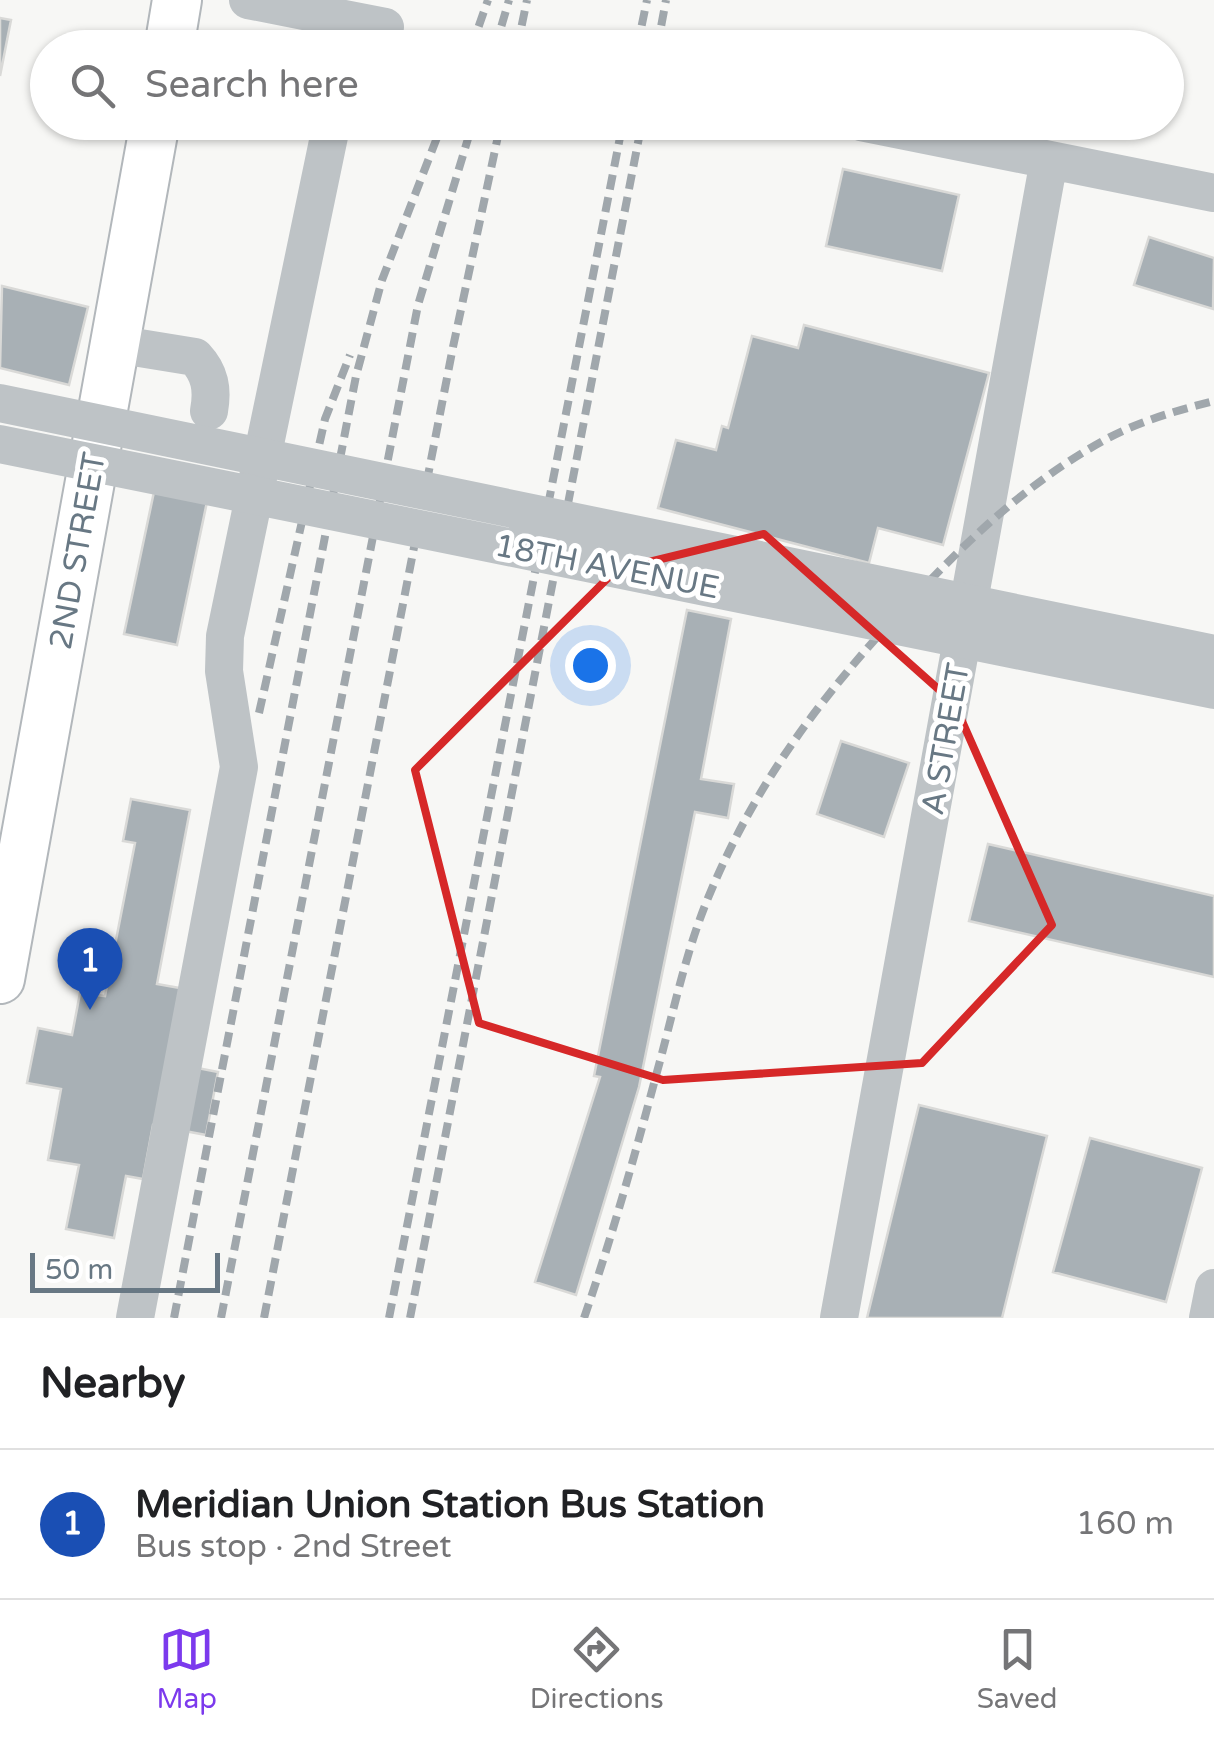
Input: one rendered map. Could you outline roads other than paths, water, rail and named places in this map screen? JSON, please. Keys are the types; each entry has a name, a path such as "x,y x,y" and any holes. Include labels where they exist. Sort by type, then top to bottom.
{"main road":[{"path":"171,30 177,0"},
{"name":"2ND STREET","path":"0,979 8,898 152,140"}],"street":[{"path":"248,0 355,30"},
{"path":"135,1318 240,766 224,672 226,636 328,140"},
{"path":"950,140 1214,193"},
{"name":"A STREET","path":"839,1318 1049,160"},
{"path":"116,344 196,357 207,370 212,396 209,411"},
{"path":"0,403 1214,654"},
{"name":"18TH AVENUE","path":"0,444 1214,690"},
{"path":"1208,1318 1214,1288"}],"railway":[{"path":"477,30 488,0"},
{"path":"500,30 509,0"},
{"path":"521,30 527,0"},
{"path":"641,30 647,0"},
{"path":"660,30 666,0"},
{"path":"174,1318 356,376 382,280 436,140"},
{"path":"221,1318 418,305 468,140"},
{"path":"264,1318 453,347 497,140"},
{"path":"389,1318 619,140"},
{"path":"410,1318 639,140"},
{"path":"259,713 325,419 350,355"},
{"path":"584,1318 623,1196 700,919 749,813 797,737 853,665 916,595 1025,493 1114,435 1214,401"}],"place":[{"name":"Meridian Union Station Bus Station","path":"90,1010"}]}
